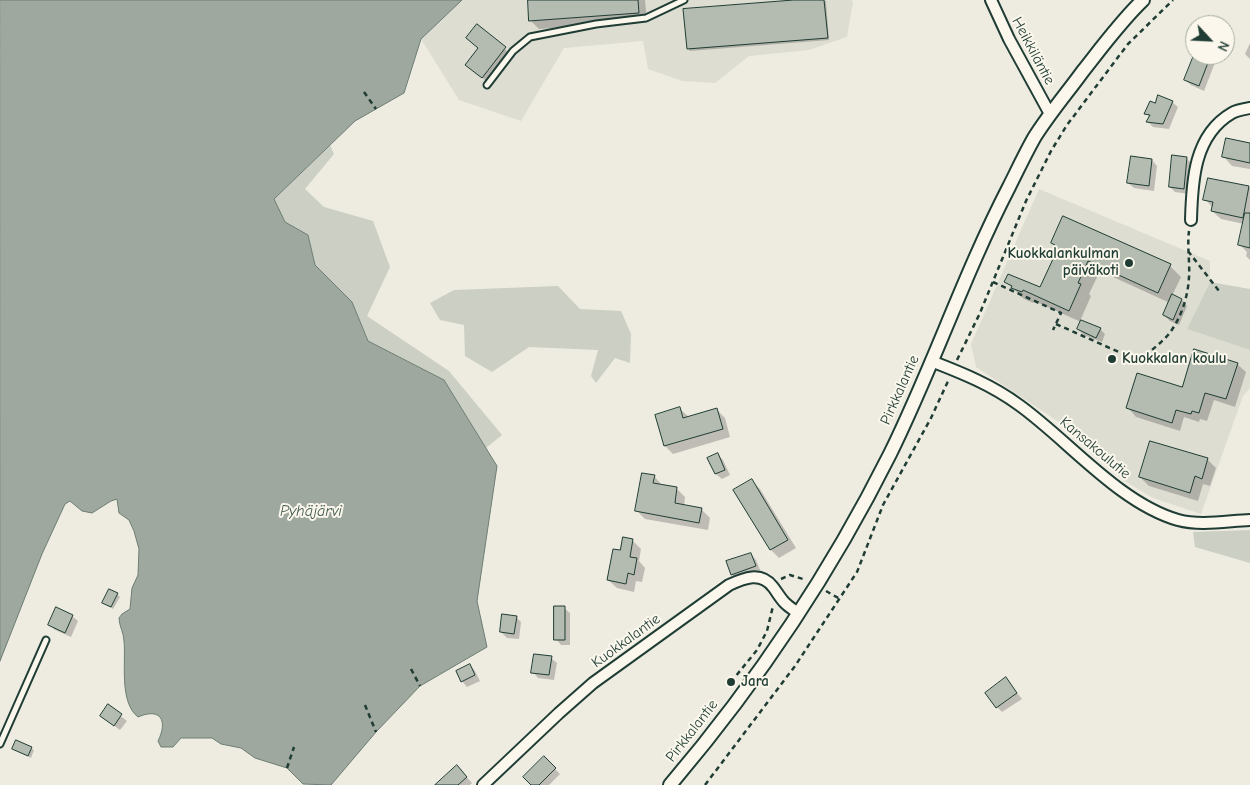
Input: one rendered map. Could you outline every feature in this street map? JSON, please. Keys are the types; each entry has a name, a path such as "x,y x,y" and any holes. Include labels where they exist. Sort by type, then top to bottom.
{"street":[{"name":"Heikkiläntie","path":"991,0 1009,39 1050,114"},
{"name":"Pirkkalantie","path":"670,785 728,712 798,613 854,522 891,453 965,280 1033,140 1050,114 1099,50 1143,0"},
{"path":"1191,220 1192,188 1196,160 1205,140 1218,123 1233,112 1250,108"},
{"name":"Kansakoulutie","path":"931,361 994,388 1020,405 1125,493 1155,511 1179,520 1199,522 1250,520"},
{"name":"Kuokkalantie","path":"483,785 559,713 593,684 729,585 756,576 764,579 772,585 785,603 798,613"}],"lane":[{"path":"487,85 513,51 530,37 596,24 646,18 684,0"},
{"path":"0,744 46,640"}],"path":[{"path":"705,785 796,666 856,572 883,505 931,418 993,282 1026,201 1051,151 1067,126 1128,44 1173,0"},
{"path":"364,92 376,109"},
{"path":"1056,324 1139,361 1168,336 1176,323 1186,298 1189,276 1187,250 1191,220"},
{"path":"1187,250 1219,291"},
{"path":"993,282 1061,313 1053,330"},
{"path":"730,682 757,650 767,631 776,592"},
{"path":"411,669 420,686"},
{"path":"365,705 376,732"},
{"path":"287,768 294,747"}],"shaded area":[{"path":"462,0 852,0 853,2 847,37 809,50 749,56 715,83 682,81 648,69 643,41 564,48 521,121 459,100 421,39"},
{"path":"330,145 334,154 305,189 324,207 373,221 390,267 367,316 449,371 502,435 486,448 444,380 368,341 352,302 315,265 308,235 285,222 274,199"},
{"name":"Kuokkalan koulu","path":"1039,189 1210,261 1210,282 1187,329 1250,350 1250,388 1243,396 1201,514 1153,498 1123,480 1071,430 976,367 971,344"},
{"path":"1210,282 1250,289 1250,350 1187,329"},
{"path":"558,286 580,309 621,311 631,334 630,363 615,358 596,383 591,376 598,350 529,347 492,372 465,356 464,325 440,320 430,303 454,290"},
{"path":"1250,530 1250,563 1195,547 1193,532"}],"water":[{"name":"Pyhäjärvi","path":"0,0 462,0 421,39 404,93 355,121 274,199 285,222 308,235 315,265 352,302 368,341 444,380 497,466 477,601 487,647 420,686 376,732 331,785 303,784 287,768 255,758 241,748 221,744 212,738 181,738 173,747 161,747 158,741 162,727 160,718 152,714 138,717 132,710 126,692 124,638 119,618 130,609 132,588 138,575 139,549 129,520 119,513 117,499 92,513 82,511 70,501 65,504 42,554 0,661"}],"building":[{"path":"528,0 638,0 639,13 529,21"},
{"path":"794,0 824,0 828,38 687,49 683,9"},
{"path":"477,24 506,47 482,78 465,65 478,48 466,38"},
{"path":"1190,65 1207,65 1199,86 1184,80"},
{"path":"1158,95 1173,101 1163,124 1146,122 1150,115 1144,114 1150,101 1155,103"},
{"path":"1226,138 1250,143 1250,163 1222,157"},
{"path":"1172,155 1187,157 1184,189 1169,187"},
{"path":"1131,156 1152,159 1149,186 1127,183"},
{"path":"1208,178 1249,186 1243,218 1211,211 1213,202 1203,200"},
{"path":"1245,213 1250,213 1250,248 1238,245"},
{"name":"Kuokkalankulman päiväkoti","path":"1063,216 1171,264 1158,293 1088,261 1078,283 1081,284 1069,311 1023,290 1022,292 1011,288 1012,286 1004,282 1008,274 1040,287 1053,259 1049,257 1055,245 1051,243"},
{"path":"1172,294 1182,299 1173,320 1163,315"},
{"path":"1081,320 1101,328 1096,338 1077,329"},
{"path":"1194,349 1238,363 1226,399 1205,393 1199,413 1192,411 1191,414 1176,410 1172,423 1126,408 1137,373 1182,387"},
{"path":"680,407 683,418 717,408 723,429 664,446 655,415"},
{"path":"1150,441 1208,458 1202,479 1195,476 1190,493 1139,477"},
{"path":"718,453 725,470 715,474 707,458"},
{"path":"642,473 655,475 653,483 677,487 675,503 702,508 699,523 635,511"},
{"path":"752,479 788,540 770,550 733,490"},
{"path":"623,537 633,539 630,557 637,558 634,575 628,573 626,584 607,580 613,549 620,550"},
{"path":"751,553 756,566 731,575 726,561"},
{"path":"109,589 118,593 111,607 102,603"},
{"path":"554,606 565,606 565,640 554,640"},
{"path":"56,607 73,615 65,633 48,625"},
{"path":"502,614 517,616 514,634 500,632"},
{"path":"534,654 552,656 549,675 531,673"},
{"path":"470,664 475,675 461,682 456,671"},
{"path":"1006,677 1017,693 996,708 985,693"},
{"path":"108,704 122,714 114,726 100,716"},
{"path":"16,740 32,747 28,756 12,749"},
{"path":"544,756 556,768 539,785 531,785 523,777"},
{"path":"457,765 467,777 458,785 435,785"}],"place":[{"name":"Kuokkalankulman päiväkoti","path":"1129,263"},
{"name":"Kuokkalan koulu","path":"1112,359"},
{"name":"Jara","path":"731,682"}]}
